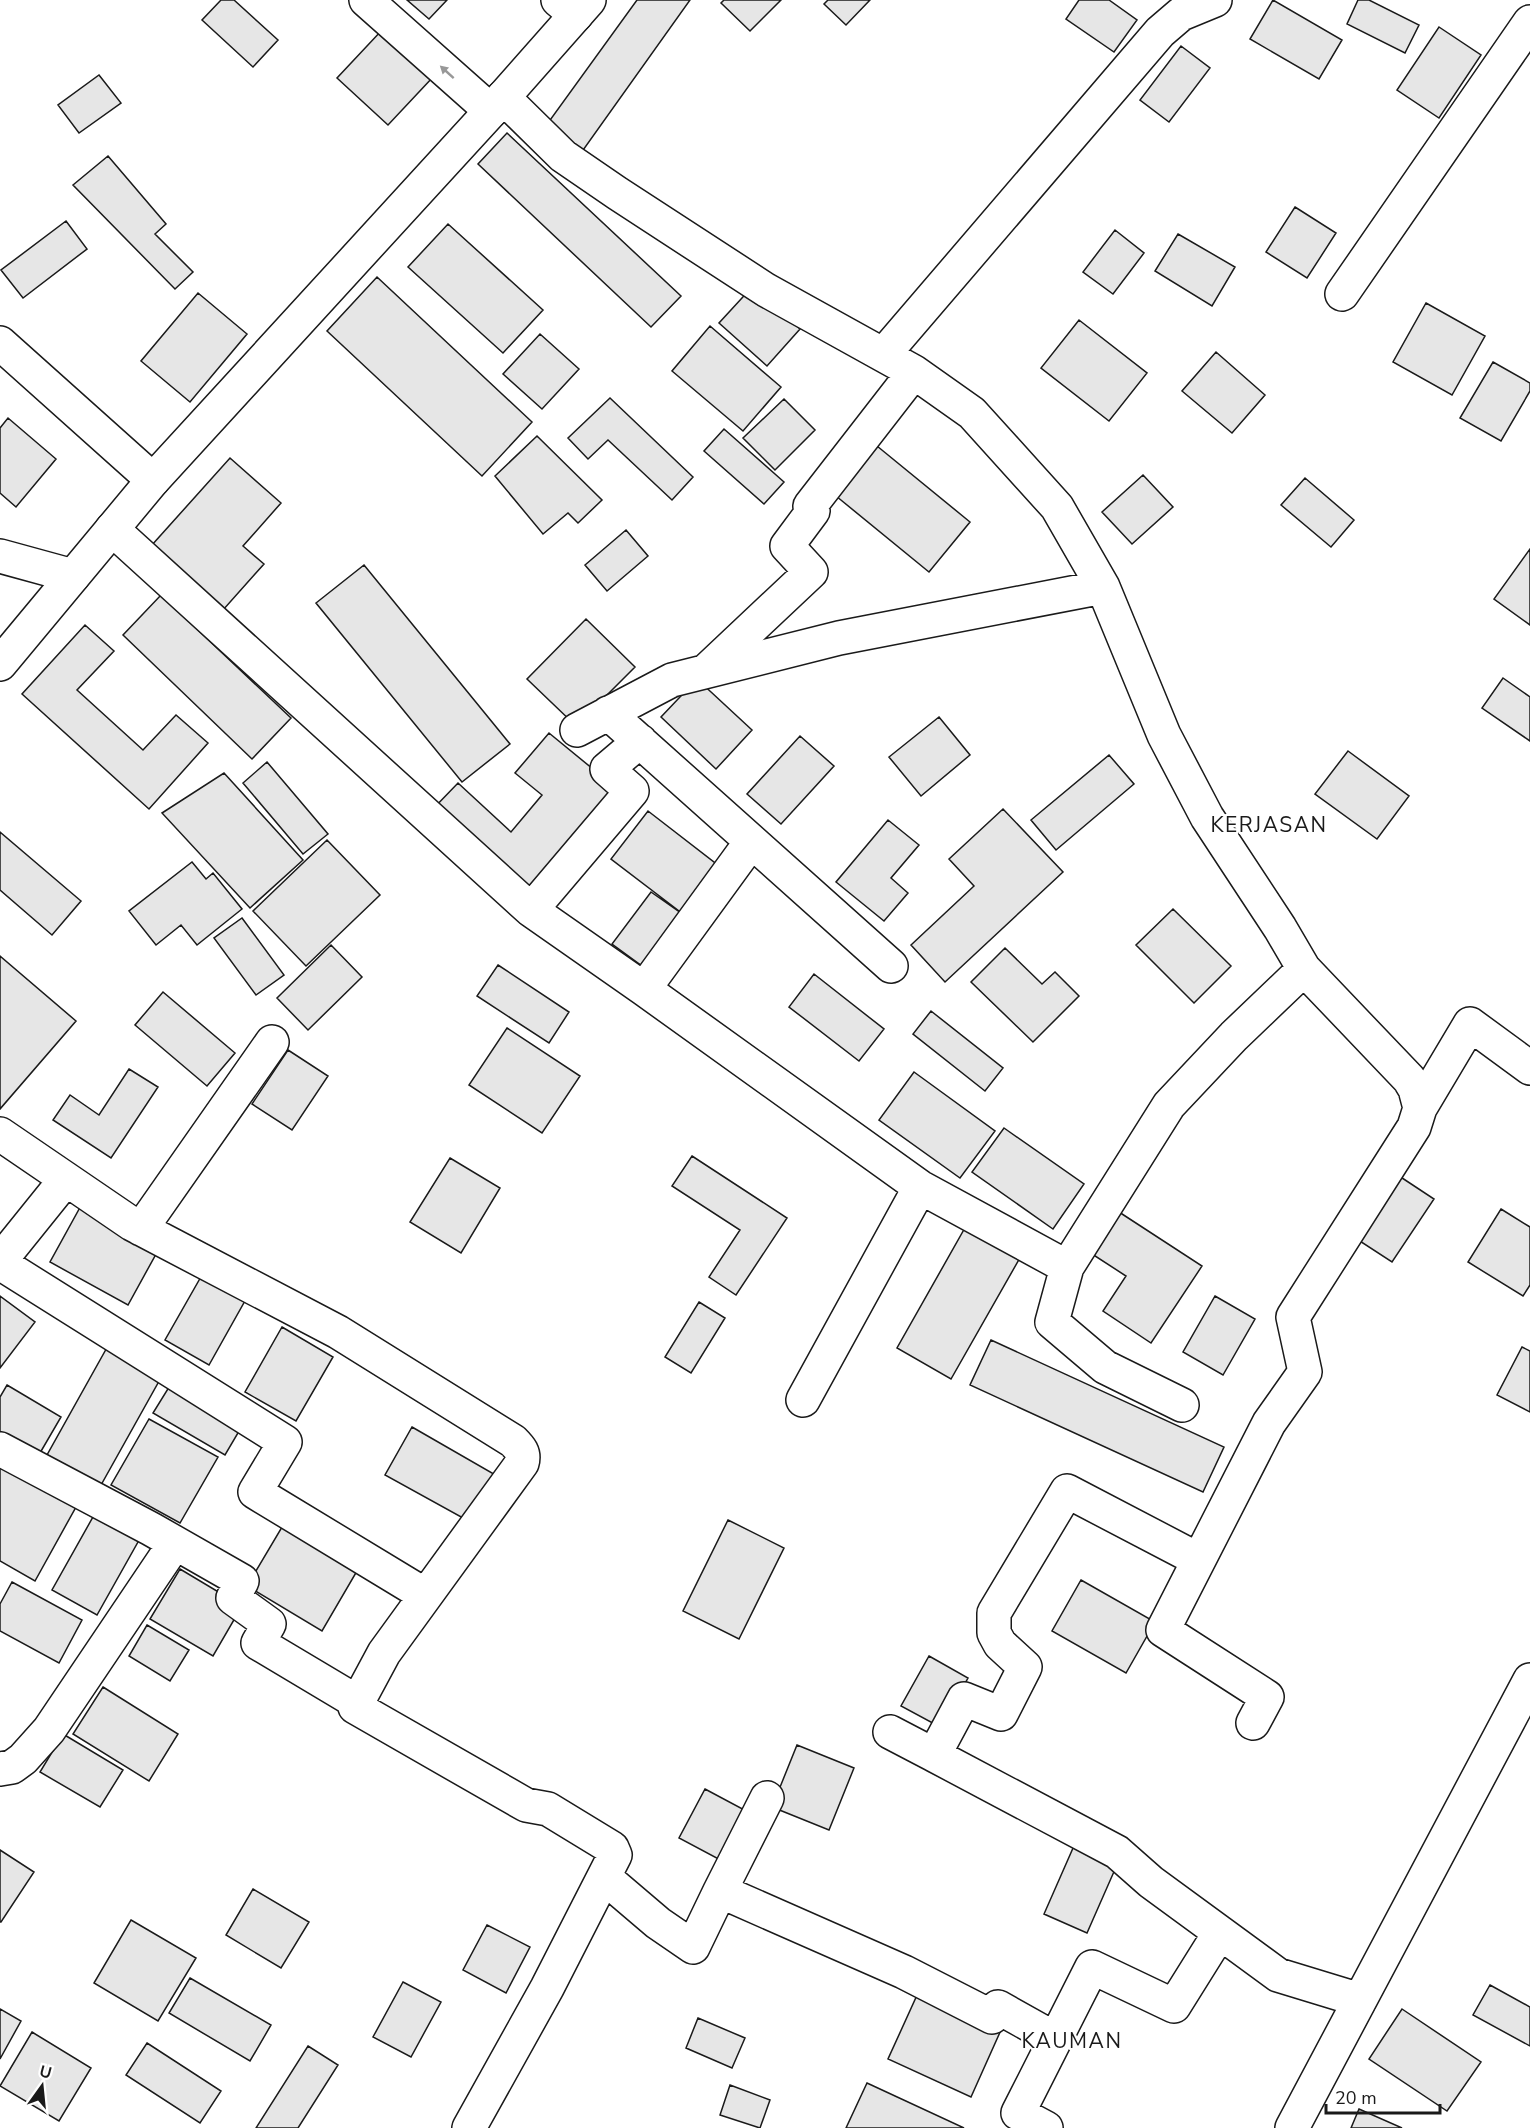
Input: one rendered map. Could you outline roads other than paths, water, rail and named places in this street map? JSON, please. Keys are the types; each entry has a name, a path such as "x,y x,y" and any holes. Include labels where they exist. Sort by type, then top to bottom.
{"street":[{"path":"366,0 563,156 617,193 766,290 914,372 972,413 1057,507 1103,587 1164,735 1207,817 1280,928 1304,969 1409,1078 1415,1089 1420,1108"},
{"path":"884,354 1160,32 1181,14 1215,0"},
{"path":"0,664 153,480 497,104 574,5"},
{"path":"1342,294 1530,22"},
{"path":"0,343 153,480"},
{"path":"706,671 811,572 787,546 813,511 810,506 914,372"},
{"path":"112,530 531,910 920,1187 1067,1267"},
{"path":"0,556 73,576"},
{"path":"577,730 672,680 839,638 1103,587"},
{"path":"608,713 891,966"},
{"path":"531,910 632,791 607,769 640,741"},
{"path":"644,989 752,842"},
{"path":"1182,1405 1105,1367 1052,1322 1067,1267 1169,1105 1234,1036 1304,969"},
{"path":"1254,1723 1267,1697 1162,1630 1269,1424 1305,1372 1293,1317 1414,1127 1420,1108 1470,1024 1530,1068"},
{"path":"141,1229 272,1042"},
{"path":"0,1134 141,1229 338,1332 513,1441 521,1449 524,1456 522,1463 384,1653 355,1707 526,1805 548,1809 612,1848 615,1855 547,1988 469,2128"},
{"path":"66,1179 0,1262 285,1442 255,1492 424,1595"},
{"path":"803,1400 920,1187"},
{"path":"0,1449 242,1581 233,1598 269,1624 258,1643 357,1702"},
{"path":"934,1755 963,1699 1000,1714 1020,1676 1025,1666 1000,1644 994,1633 994,1613 1067,1491 1197,1559"},
{"path":"0,1769 12,1767 18,1763 49,1730 175,1543"},
{"path":"1292,2128 1530,1680"},
{"path":"890,1732 1117,1852 1151,1882 1219,1934 1278,1975 1360,2000"},
{"path":"604,1876 658,1923 693,1947 767,1798"},
{"path":"720,1891 904,1972 992,2017 998,2007 1055,2039"},
{"path":"1046,2128 1018,2113 1092,1967 1174,2006 1219,1934"}],"district":[{"name":"KERJASAN","path":"1269,825"},
{"name":"KAUMAN","path":"1072,2041"}]}
